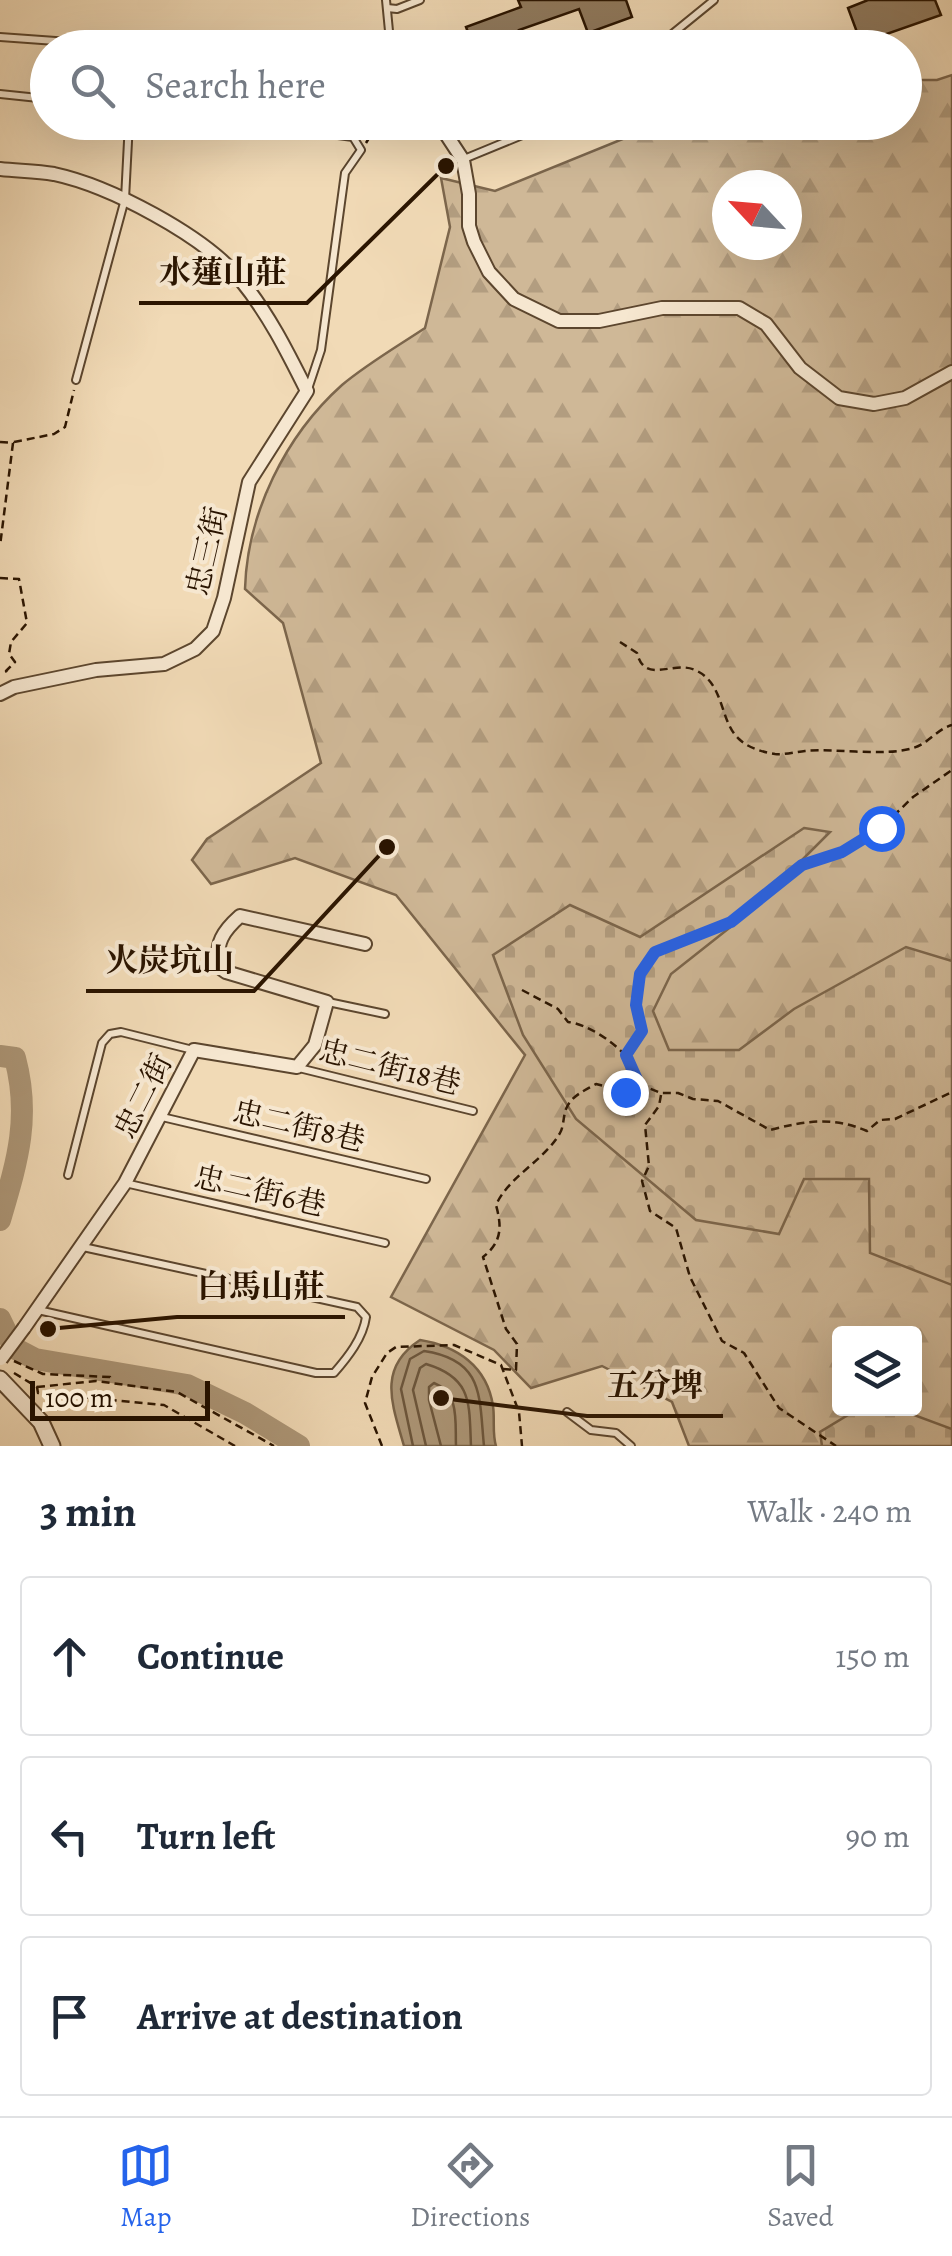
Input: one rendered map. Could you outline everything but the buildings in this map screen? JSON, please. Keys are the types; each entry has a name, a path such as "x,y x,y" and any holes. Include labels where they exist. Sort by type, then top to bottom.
{"street":[{"path":"449,140 462,160 469,194 469,226 489,272 514,299 559,321 598,321 662,308 739,308 766,324 800,368 838,398 874,404 905,398 952,372"},
{"path":"0,169 55,174 124,200 188,234 238,276 277,331 307,390"},
{"name":"忠三街","path":"0,694 14,687 96,670 164,664 195,649 213,630 224,598 249,482 307,390"},
{"path":"297,1068 315,1046 327,1002 219,967 218,943 225,929 240,916 366,944"},
{"name":"忠二街","path":"5,1366 24,1328 125,1183 194,1050 297,1068"},
{"path":"5,1366 52,1446"}],"lane":[{"path":"388,30 386,4 397,9 420,0"},
{"path":"677,30 714,0"},
{"path":"0,37 30,39"},
{"path":"0,94 30,97"},
{"path":"76,380 124,200 128,140"},
{"path":"356,140 361,150"},
{"path":"462,160 510,140"},
{"name":"忠三街","path":"307,390 321,350 345,173 361,150"},
{"path":"327,1002 385,1014"},
{"path":"68,1175 102,1044 110,1034 121,1032 194,1050"},
{"name":"忠二街18巷","path":"297,1068 473,1110"},
{"name":"忠二街8巷","path":"162,1117 426,1179"},
{"name":"忠二街6巷","path":"125,1183 385,1243"},
{"path":"37,1310 316,1373 334,1373 348,1358 364,1328 366,1317 357,1307 83,1247"},
{"path":"567,1412 591,1430 616,1433 632,1446"}],"path":[{"path":"361,150 368,140"},
{"path":"0,442 54,434 65,427 76,380"},
{"path":"0,546 13,442"},
{"path":"0,578 19,579 28,623 11,642 9,654 15,662 6,671 14,687"},
{"path":"620,642 638,652 640,662 648,670 658,672 676,666 694,670 708,680 723,702 737,738 765,752 908,750 952,725"},
{"path":"626,1055 642,1031 636,1005 640,974 655,952 731,922 802,865 842,852 881,828 913,797 952,770"},
{"path":"522,990 558,1009 568,1022 578,1023 605,1038 626,1055 639,1084 661,1093 718,1102 770,1130 814,1118 867,1131 880,1120 895,1119 952,1092"},
{"path":"504,1369 516,1370 517,1344 506,1329 483,1257 494,1248 502,1227 496,1204 503,1190 522,1176 560,1132 573,1097 596,1084 625,1092 639,1084"},
{"path":"661,1093 659,1106 646,1125 648,1166 642,1181 650,1211 676,1228 690,1277 722,1341 744,1354 779,1408 836,1446"},
{"path":"382,1446 367,1413 366,1397 372,1377 387,1354 396,1347 454,1344 495,1361 504,1369 520,1412 522,1446"},
{"path":"5,1366 43,1374 110,1378 110,1382"},
{"path":"5,1366 37,1387 110,1382 177,1392 274,1446"},
{"path":"37,1387 38,1393 164,1404 235,1446"}],"green space":[{"path":"952,75 952,1446 689,1446 672,1402 602,1366 531,1388 494,1350 391,1297 525,1055 396,895 295,858 211,884 192,860 207,839 321,763 283,623 245,589 247,561 273,478 303,428 342,385 425,328 450,227 441,178 495,191 620,140 922,140 922,80"},
{"path":"804,828 830,832 752,910 671,974 653,1011 669,1050 739,1050 794,1009 906,947 952,961 952,1285 870,1253 869,1179 804,1179 779,1234 696,1220 576,1119 523,1035 493,955 570,905 640,937"},
{"path":"846,1416 917,1416 952,1429 952,1446 822,1446 820,1432"}],"water":[{"path":"420,1340 458,1353 477,1369 490,1392 496,1446 404,1446 391,1388 398,1362"}],"waterway":[{"path":"0,1056 15,1058 22,1100 20,1140 0,1220"},
{"path":"0,1319 14,1348 35,1359 187,1385 245,1413 299,1446"}],"place":[{"name":"水蓮山莊","path":"446,166"},
{"name":"火炭坑山","path":"387,847"},
{"name":"白馬山莊","path":"48,1329"},
{"name":"五分埤","path":"441,1398"}],"route":[{"path":"625,1092 639,1084 626,1055 642,1031 636,1005 640,974 655,952 731,922 802,865 842,852 881,828"}]}
